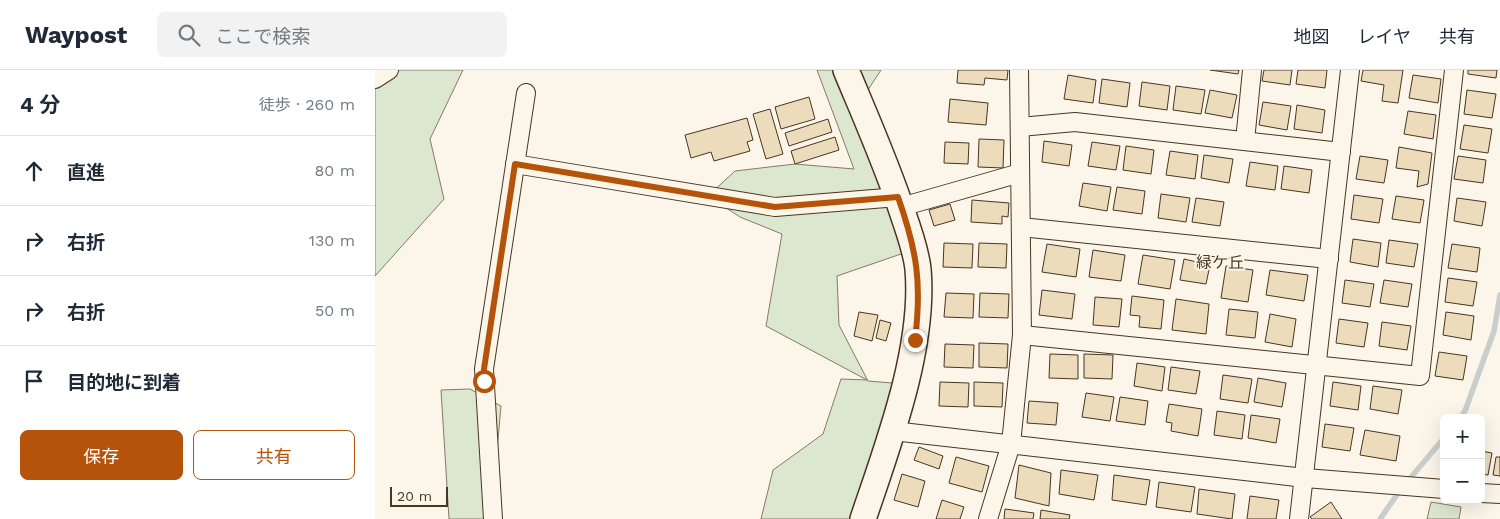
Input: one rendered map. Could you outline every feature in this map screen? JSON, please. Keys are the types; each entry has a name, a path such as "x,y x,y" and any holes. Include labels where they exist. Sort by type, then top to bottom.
{"street":[{"path":"375,79 389,70"},
{"path":"846,70 899,202 918,268 919,308 915,340 893,431 863,519"},
{"path":"988,519 1011,444 1022,336 1019,70"},
{"path":"1245,141 1252,70"},
{"path":"1299,519 1350,70"},
{"path":"1022,336 1420,376 1454,70"},
{"path":"493,519 484,369 526,93"},
{"path":"1020,127 1075,122 1341,152"},
{"path":"515,164 775,207 899,202 1020,173"},
{"path":"1021,227 1329,259"},
{"path":"893,431 1305,478 1440,490"},
{"path":"1485,492 1500,494"}],"green space":[{"path":"375,70 463,70 430,139 444,199 375,276"},
{"path":"817,70 881,70 860,102 921,231 901,254 837,276 839,325 868,381 904,384 864,519 761,519 773,470 823,434 841,379 867,380 766,326 782,234 740,217 708,196 735,171 795,164 854,169"},
{"path":"470,389 501,406 492,507 498,519 449,519 441,390"},
{"path":"1431,502 1461,507 1459,519 1427,519"}],"building":[{"path":"958,70 1008,70 1007,80 985,78 984,85 957,83"},
{"path":"1210,70 1239,70 1238,74"},
{"path":"1264,70 1292,70 1290,85 1262,81"},
{"path":"1298,70 1327,70 1325,88 1296,84"},
{"path":"1363,70 1403,70 1398,103 1382,101 1384,85 1361,81"},
{"path":"1468,70 1497,70 1496,78 1468,74"},
{"path":"1068,75 1096,80 1093,103 1064,99"},
{"path":"1413,75 1441,79 1438,103 1409,98"},
{"path":"1102,79 1130,83 1127,107 1099,103"},
{"path":"1142,82 1170,86 1167,110 1139,106"},
{"path":"1176,86 1205,90 1201,114 1173,110"},
{"path":"1210,90 1237,95 1232,118 1205,113"},
{"path":"1467,90 1496,94 1492,118 1464,114"},
{"path":"809,97 815,119 781,129 775,107"},
{"path":"950,99 988,103 986,125 948,122"},
{"path":"1263,102 1291,106 1287,130 1259,125"},
{"path":"1297,105 1325,110 1322,133 1294,129"},
{"path":"770,109 783,154 766,159 753,114"},
{"path":"1408,111 1436,115 1433,139 1404,134"},
{"path":"747,118 753,140 747,142 750,151 714,161 711,152 691,158 685,135"},
{"path":"828,119 832,132 789,146 785,133"},
{"path":"1464,125 1492,129 1488,153 1460,149"},
{"path":"835,137 839,150 795,164 791,151"},
{"path":"979,139 1004,140 1003,168 978,167"},
{"path":"1044,141 1072,145 1069,166 1042,162"},
{"path":"945,142 969,143 968,164 944,163"},
{"path":"1092,142 1120,146 1116,170 1088,166"},
{"path":"1126,146 1154,150 1151,174 1123,170"},
{"path":"1399,147 1432,153 1428,184 1417,187 1419,171 1396,168"},
{"path":"1170,151 1198,155 1195,179 1166,175"},
{"path":"1204,155 1233,159 1229,183 1201,178"},
{"path":"1360,156 1388,160 1384,183 1356,179"},
{"path":"1458,156 1486,160 1483,183 1454,179"},
{"path":"1250,162 1278,166 1275,190 1246,186"},
{"path":"1284,166 1312,170 1309,193 1281,189"},
{"path":"1083,183 1111,187 1107,211 1079,206"},
{"path":"1117,187 1145,191 1142,214 1113,210"},
{"path":"1161,194 1190,198 1186,222 1158,218"},
{"path":"1354,195 1383,199 1379,223 1351,219"},
{"path":"1396,196 1424,200 1420,223 1392,219"},
{"path":"1196,198 1224,202 1220,226 1192,222"},
{"path":"1457,198 1486,202 1482,226 1454,221"},
{"path":"972,200 1009,203 1008,217 1002,216 1002,224 971,222"},
{"path":"950,204 955,220 934,226 929,210"},
{"path":"1353,239 1381,243 1378,267 1350,262"},
{"path":"1389,240 1418,244 1414,267 1386,263"},
{"path":"944,243 973,244 972,268 943,267"},
{"path":"979,243 1007,244 1006,268 978,267"},
{"path":"1047,244 1080,249 1076,277 1042,272"},
{"path":"1452,244 1480,248 1477,272 1448,268"},
{"path":"1093,250 1125,255 1121,281 1089,277"},
{"path":"1143,255 1175,260 1170,289 1138,284"},
{"path":"1184,259 1210,265 1206,284 1180,280"},
{"path":"1226,266 1253,270 1248,302 1221,298"},
{"path":"1270,270 1308,275 1304,301 1266,295"},
{"path":"1448,278 1477,282 1473,306 1445,302"},
{"path":"1345,280 1374,284 1370,307 1342,303"},
{"path":"1384,280 1412,284 1408,307 1380,303"},
{"path":"1042,290 1075,294 1072,319 1039,315"},
{"path":"946,293 974,294 973,318 944,317"},
{"path":"980,293 1009,294 1008,318 979,317"},
{"path":"1132,296 1164,300 1161,329 1139,327 1140,316 1130,315"},
{"path":"1095,297 1122,299 1119,327 1093,325"},
{"path":"1176,299 1209,304 1206,334 1172,330"},
{"path":"1229,309 1258,312 1255,338 1226,335"},
{"path":"859,312 878,315 872,341 854,336"},
{"path":"1446,312 1474,316 1471,340 1443,335"},
{"path":"1270,314 1296,319 1292,347 1265,342"},
{"path":"1339,319 1368,323 1364,347 1336,343"},
{"path":"880,320 891,323 886,341 876,338"},
{"path":"1382,322 1411,326 1407,350 1379,346"},
{"path":"979,343 1008,344 1007,368 979,367"},
{"path":"945,344 974,345 973,368 944,367"},
{"path":"1439,352 1467,356 1463,380 1435,376"},
{"path":"1050,354 1078,355 1078,379 1049,378"},
{"path":"1084,354 1113,355 1112,379 1084,378"},
{"path":"1137,363 1165,367 1162,391 1134,386"},
{"path":"1171,367 1200,371 1196,394 1168,390"},
{"path":"1223,375 1252,379 1248,403 1220,399"},
{"path":"1258,378 1286,383 1282,407 1254,402"},
{"path":"940,382 969,383 968,407 939,406"},
{"path":"974,382 1003,383 1002,407 974,406"},
{"path":"1333,382 1361,386 1358,410 1330,406"},
{"path":"1373,386 1402,390 1398,414 1370,409"},
{"path":"1086,393 1114,397 1110,421 1082,417"},
{"path":"1120,397 1148,401 1145,425 1116,421"},
{"path":"1029,401 1058,403 1056,425 1027,423"},
{"path":"1169,404 1202,409 1198,436 1171,431 1172,423 1166,422"},
{"path":"1217,411 1245,415 1242,439 1214,435"},
{"path":"1251,415 1280,419 1276,443 1248,438"},
{"path":"1325,424 1354,428 1350,451 1322,447"},
{"path":"1365,430 1400,436 1396,461 1360,455"},
{"path":"919,447 943,456 939,469 914,460"},
{"path":"1485,452 1492,453 1488,475 1485,475"},
{"path":"956,457 989,466 982,492 949,483"},
{"path":"1496,457 1500,457 1500,476 1493,475"},
{"path":"1019,465 1051,473 1049,506 1015,498"},
{"path":"1061,470 1098,475 1094,500 1059,494"},
{"path":"902,474 925,481 918,507 894,500"},
{"path":"1114,475 1150,480 1146,505 1112,500"},
{"path":"1159,482 1195,487 1191,512 1156,507"},
{"path":"1199,489 1235,494 1232,519 1197,514"},
{"path":"1250,496 1279,500 1276,519 1247,519"},
{"path":"942,500 964,507 960,519 936,519"},
{"path":"1331,502 1342,519 1312,519 1310,517"},
{"path":"1005,509 1034,513 1033,519 1004,519"},
{"path":"1041,510 1070,515 1069,519 1040,519"}],"waterway":[{"path":"1463,414 1494,331 1500,295"},
{"path":"1407,482 1440,443"},
{"path":"1380,519 1401,489"}],"district":[{"name":"緑ケ丘","path":"1220,262"}],"route":[{"path":"484,381 484,369 515,164 775,207 898,197 918,268 919,308 915,340"}]}
